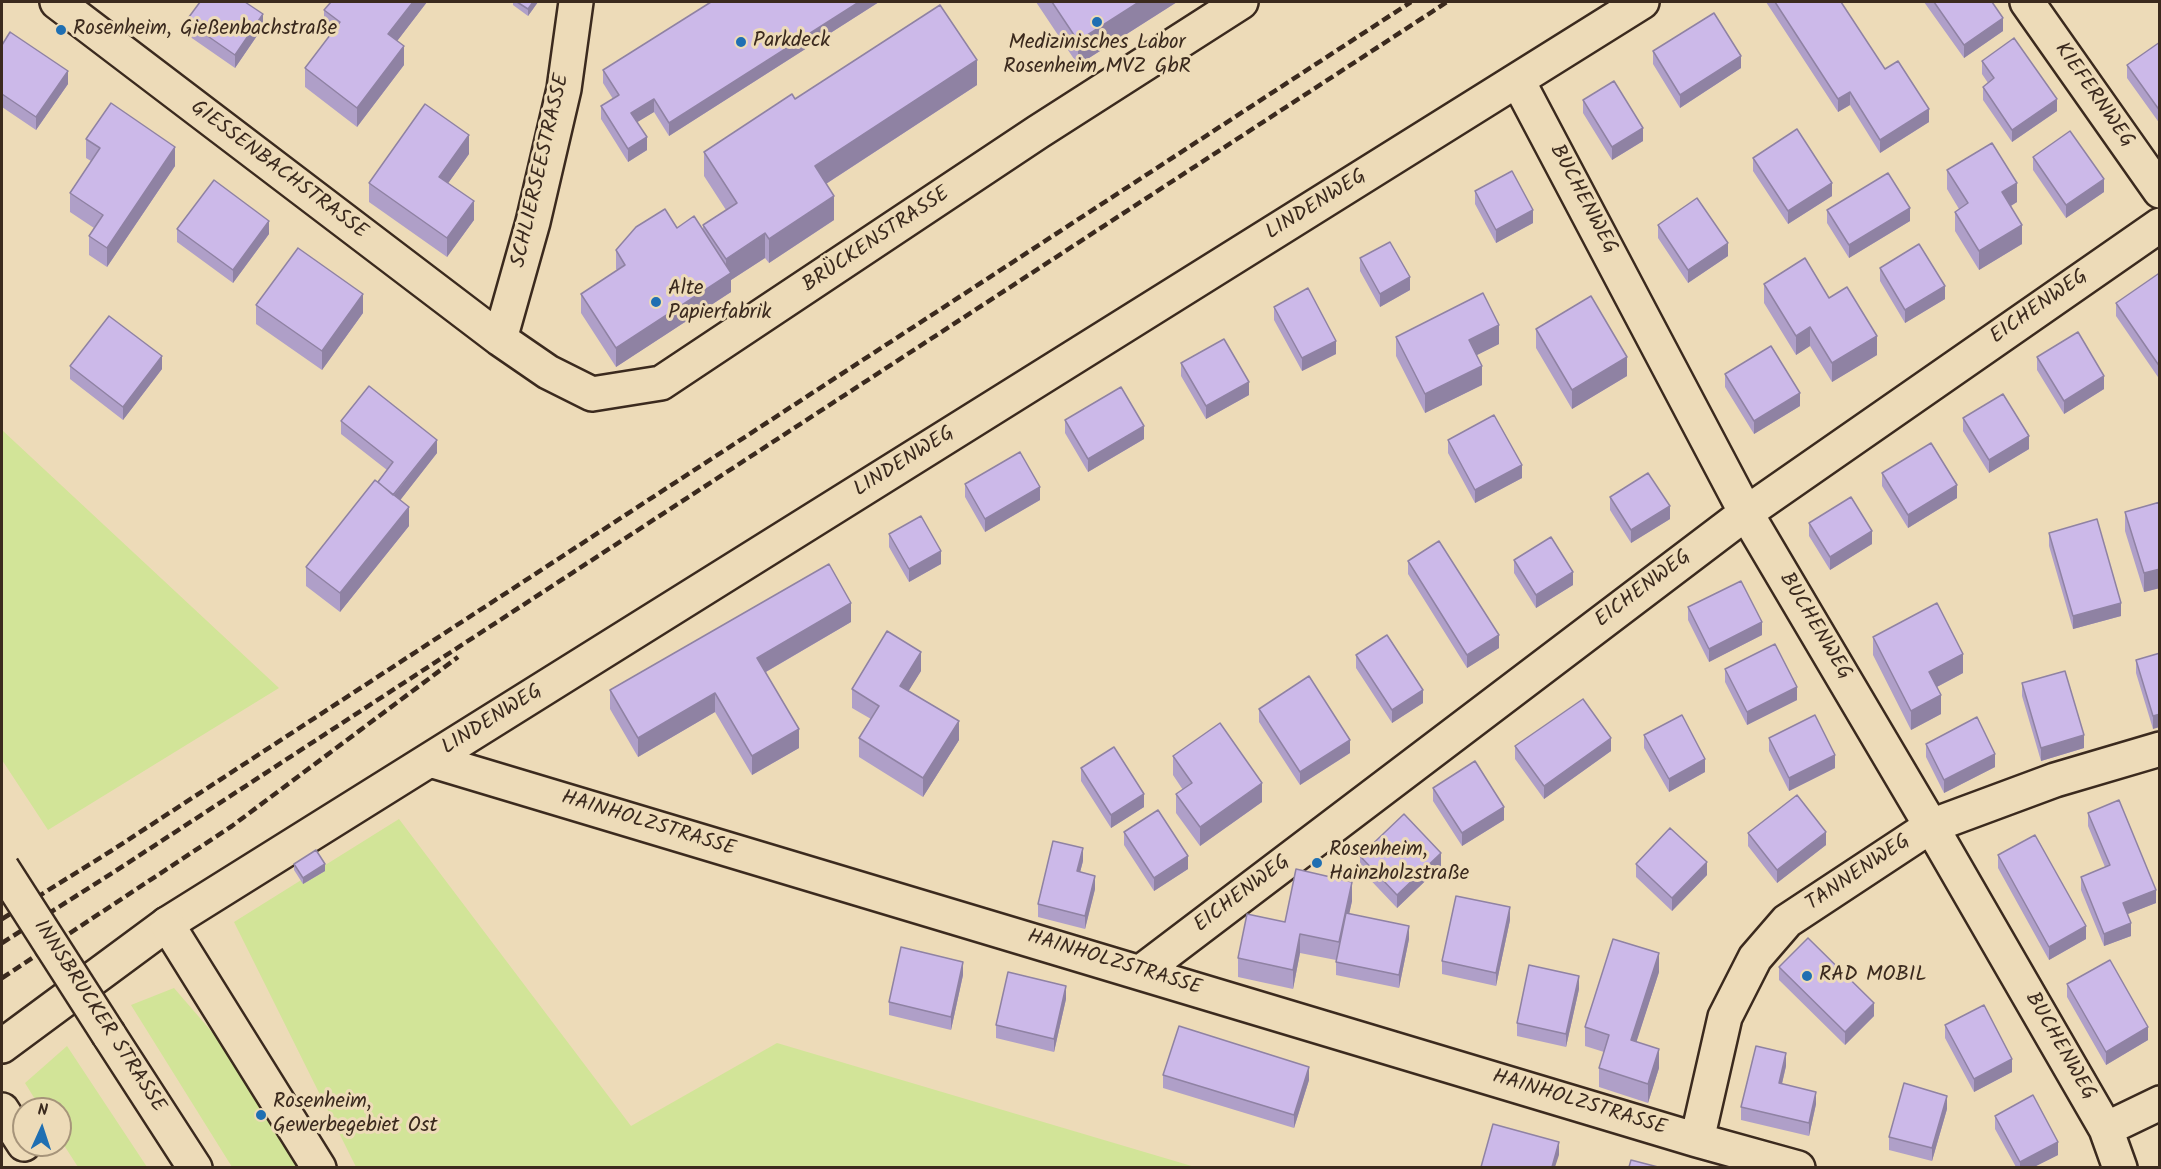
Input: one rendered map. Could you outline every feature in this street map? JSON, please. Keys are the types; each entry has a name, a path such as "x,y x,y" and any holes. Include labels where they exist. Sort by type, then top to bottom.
{"street":[{"name":"GIESSENBACHSTRASSE","path":"57,2 500,339"},
{"name":"SCHLIERSEESTRASSE","path":"500,339 532,222 564,89 576,2"},
{"name":"BRÜCKENSTRASSE","path":"500,339 548,372 592,394 661,383 1038,132 1241,2"},
{"name":"LINDENWEG","path":"2,1046 167,924 1642,2"},
{"name":"KIEFERNWEG","path":"2027,2 2160,191"},
{"name":"BUCHENWEG","path":"1518,81 1746,513 2106,1129 2120,1167"},
{"name":"EICHENWEG","path":"1141,972 1746,513 2160,225"},
{"name":"TANNENWEG","path":"1697,1140 1725,1017 1755,958 1787,921 1931,826 2055,780 2160,748"},
{"name":"HAINHOLZSTRASSE","path":"430,760 1697,1140 1798,1167"},
{"name":"INNSBRUCKER STRASSE","path":"2,868 195,1167"},
{"path":"167,924 319,1167"},
{"path":"2106,1129 2160,1103"},
{"path":"2,1110 12,1126"}],"green space":[{"path":"2,430 279,688 48,830 2,760"},
{"path":"399,819 631,1126 777,1043 1195,1167 356,1167 234,922"},
{"path":"174,988 231,1054 298,1167 232,1167 131,1005"},
{"path":"67,1046 147,1167 78,1167 72,1157 72,1097 34,1097 25,1083"}],"building":[{"path":"200,2 245,2 263,14 235,55 186,21"},
{"path":"331,2 413,2 388,34 404,46 357,108 305,68 340,22 324,10"},
{"path":"517,2 533,2 528,9"},
{"name":"Parkdeck","path":"711,2 859,2 669,123 654,99 631,113 647,137 628,149 601,106 619,95 603,70"},
{"path":"1052,2 1139,2 1078,41"},
{"path":"1775,2 1841,2 1885,69 1898,61 1929,109 1880,140 1850,92 1838,99"},
{"path":"1934,2 1992,2 2003,18 1964,45"},
{"name":"Alte Papierfabrik","path":"940,5 977,60 815,166 834,196 769,239 765,233 726,259 703,225 737,203 704,152 792,94 795,99"},
{"path":"1714,13 1741,56 1680,95 1653,51"},
{"path":"10,32 68,71 36,117 2,94 2,45"},
{"path":"2014,38 2057,99 2012,130 1983,87 1994,78 1982,61"},
{"path":"2160,42 2160,111 2127,65"},
{"path":"1614,81 1643,128 1612,147 1583,100"},
{"path":"111,103 175,147 107,248 89,236 103,215 70,193 100,148 86,139"},
{"path":"425,104 469,135 439,177 474,201 447,238 369,183"},
{"path":"1797,129 1832,183 1788,211 1753,158"},
{"path":"2070,131 2104,179 2066,205 2033,157"},
{"path":"1992,143 2017,183 2002,192 2022,225 1979,251 1955,212 1968,203 1947,170"},
{"path":"1512,171 1533,210 1496,230 1475,191"},
{"path":"1888,173 1910,208 1849,245 1827,210"},
{"path":"214,180 269,221 233,270 177,229"},
{"path":"1697,198 1728,243 1688,270 1658,225"},
{"name":"Alte Papierfabrik","path":"665,209 677,228 694,216 731,273 616,348 581,294 625,265 616,250 636,227"},
{"path":"1390,242 1410,277 1380,294 1360,258"},
{"path":"1919,244 1945,286 1905,310 1880,268"},
{"path":"298,248 363,294 322,351 256,305"},
{"path":"1805,258 1829,298 1847,287 1877,336 1832,363 1810,327 1796,336 1764,284"},
{"path":"2158,274 2160,276 2160,367 2116,303"},
{"path":"1308,288 1336,341 1302,358 1274,307"},
{"path":"1483,293 1499,325 1469,340 1482,366 1425,394 1396,337"},
{"path":"1591,296 1627,357 1572,390 1536,329"},
{"path":"109,316 162,356 123,407 70,366"},
{"path":"2078,332 2104,376 2064,401 2037,357"},
{"path":"1224,339 1249,382 1206,406 1181,363"},
{"path":"1771,346 1800,393 1754,421 1725,374"},
{"path":"369,386 437,440 393,495 378,482 393,462 341,421"},
{"path":"1121,387 1144,426 1088,459 1065,420"},
{"path":"2003,394 2029,436 1989,460 1963,418"},
{"path":"1494,415 1522,465 1475,490 1448,440"},
{"path":"1931,443 1957,485 1908,515 1882,473"},
{"path":"1020,452 1040,487 985,519 965,484"},
{"path":"1648,473 1670,506 1631,530 1610,497"},
{"path":"375,480 409,507 340,593 306,567"},
{"path":"1851,497 1872,531 1830,557 1809,523"},
{"path":"2160,502 2160,569 2144,573 2125,512"},
{"path":"921,516 941,551 909,569 889,534"},
{"path":"2097,519 2121,603 2073,616 2049,533"},
{"path":"1551,537 1573,572 1536,595 1514,560"},
{"path":"1439,541 1499,635 1467,655 1408,561"},
{"path":"829,564 851,603 757,658 799,729 752,756 715,693 638,738 610,690"},
{"path":"1741,581 1762,622 1709,649 1688,607"},
{"path":"1937,603 1963,654 1929,672 1941,695 1911,711 1873,637"},
{"path":"887,631 921,652 900,686 959,721 923,778 859,738 879,706 852,689"},
{"path":"1387,635 1423,690 1392,710 1356,655"},
{"path":"1775,644 1797,687 1747,712 1725,669"},
{"path":"2160,653 2160,714 2153,716 2136,660"},
{"path":"2065,671 2084,735 2041,748 2022,683"},
{"path":"1309,676 1350,740 1300,772 1259,709"},
{"path":"1583,699 1611,738 1544,786 1515,746"},
{"path":"1682,715 1705,759 1669,779 1644,735"},
{"path":"1815,715 1835,755 1789,778 1769,738"},
{"path":"1977,717 1995,754 1944,780 1926,744"},
{"path":"1220,723 1262,783 1200,827 1176,794 1192,783 1173,756"},
{"path":"1114,747 1144,794 1111,815 1081,768"},
{"path":"1475,761 1504,807 1462,833 1433,788"},
{"path":"1797,795 1826,832 1777,870 1748,833"},
{"path":"2119,800 2156,890 2123,903 2131,923 2104,934 2081,877 2110,865 2088,813"},
{"path":"1158,810 1188,856 1154,878 1124,832"},
{"path":"1404,814 1441,853 1397,895 1360,856"},
{"path":"1670,828 1707,862 1672,898 1636,864"},
{"path":"2035,835 2086,926 2049,947 1998,855"},
{"path":"1053,841 1083,848 1077,871 1095,876 1085,916 1038,904"},
{"path":"316,850 325,864 303,878 294,864"},
{"path":"1296,869 1352,882 1339,942 1300,934 1293,970 1238,958 1247,914 1285,922"},
{"path":"1456,896 1510,907 1496,973 1442,961"},
{"path":"1346,913 1409,926 1399,975 1336,962"},
{"path":"1808,938 1874,1003 1845,1032 1779,967"},
{"path":"1613,939 1659,953 1631,1040 1659,1049 1648,1084 1599,1068 1609,1035 1585,1027"},
{"path":"901,947 963,962 951,1017 889,1002"},
{"path":"2110,960 2148,1027 2106,1052 2067,984"},
{"path":"1529,965 1579,976 1566,1034 1517,1023"},
{"path":"1008,972 1066,986 1054,1039 996,1025"},
{"path":"1984,1005 2012,1059 1974,1079 1945,1025"},
{"path":"1179,1026 1309,1067 1294,1115 1163,1075"},
{"path":"1756,1046 1786,1053 1779,1083 1816,1092 1809,1123 1741,1107"},
{"path":"1904,1083 1947,1096 1932,1148 1889,1137"},
{"path":"2033,1095 2058,1142 2020,1162 1995,1116"},
{"path":"1493,1124 1559,1142 1552,1167 1481,1167"},
{"path":"1631,1160 1658,1167 1629,1167"}],"railway":[{"path":"2,919 111,851 1411,2"},
{"path":"2,943 1447,2"},
{"path":"2,978 232,826 458,657"}],"place":[{"name":"Medizinisches Labor Rosenheim MVZ GbR","path":"1097,22"},
{"name":"Rosenheim, Gießenbachstraße","path":"61,30"},
{"name":"Parkdeck","path":"741,42"},
{"name":"Alte Papierfabrik","path":"656,302"},
{"name":"Rosenheim, Hainzholzstraße","path":"1317,863"},
{"name":"RAD MOBIL","path":"1807,976"},
{"name":"Rosenheim, Gewerbegebiet Ost","path":"261,1115"}]}
